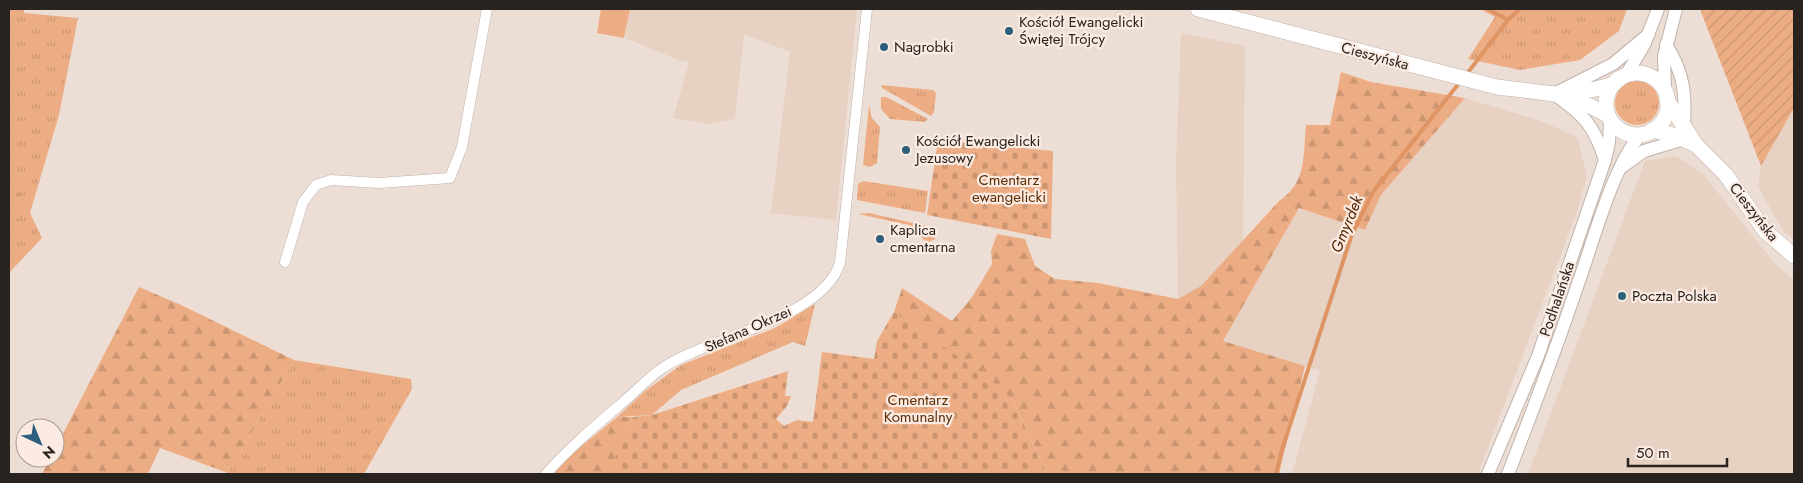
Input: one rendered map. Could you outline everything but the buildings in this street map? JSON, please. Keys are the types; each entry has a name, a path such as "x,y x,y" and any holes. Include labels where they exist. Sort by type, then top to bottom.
{"main road":[{"name":"Cieszyńska","path":"1198,9 1485,84 1554,94 1586,104 1610,117"},
{"path":"1647,132 1664,118 1666,96 1658,82 1648,75 1637,73 1620,80 1607,99 1610,117 1626,132 1683,133"},
{"name":"Cieszyńska","path":"1554,94 1596,89 1620,80"},
{"name":"Cieszyńska","path":"1666,96 1683,133 1726,176 1765,231 1794,256"}],"street":[{"path":"285,262 303,202 316,184 331,180 379,183 450,178 462,147 487,9"},
{"name":"Stefana Okrzei","path":"546,474 567,450 661,369 779,318 823,290 834,279 840,263 867,9"},
{"path":"1620,80 1640,54 1658,9"},
{"path":"1666,96 1664,67 1666,45 1676,9"},
{"path":"1605,160 1599,141 1588,122 1554,94 1613,64 1649,34"},
{"path":"1622,166 1644,151 1683,133 1686,98 1683,79 1666,45"},
{"name":"Podhalańska","path":"1488,474 1538,356 1605,160 1609,143 1610,117"},
{"name":"Podhalańska","path":"1508,474 1555,352 1605,206 1629,148 1647,132"}],"shaded area":[{"path":"630,9 857,9 836,220 771,213 790,52 744,34 735,119 709,124 673,118 689,62 678,60 625,38"},
{"path":"1181,33 1245,46 1243,240 1201,286 1178,299 1176,162"},
{"path":"1465,98 1541,121 1577,137 1587,176 1577,212 1478,474 1292,474 1320,371 1223,341 1299,208 1365,230 1381,195"},
{"path":"1794,108 1794,239 1784,232 1758,187 1761,166"},
{"path":"1676,156 1704,175 1775,264 1794,280 1794,474 1528,474 1645,161"}],"green space":[{"path":"9,9 24,9 24,13 78,18 59,115 30,213 42,238 9,273"},
{"path":"601,9 630,9 624,38 597,33"},
{"path":"1480,9 1627,9 1619,31 1580,60 1520,70 1468,59 1495,17"},
{"path":"1702,9 1794,9 1794,108 1761,166 1701,12"},
{"path":"1341,72 1371,82 1465,98 1381,195 1365,230 1299,208 1223,341 1305,366 1279,474 1047,474 1013,401 894,312 902,288 952,321 972,297 992,264 991,251 997,234 1025,239 1035,266 1055,279 1098,283 1178,299 1201,286 1295,186 1304,157 1306,125 1330,125"},
{"path":"1637,81 1649,85 1655,91 1659,103 1655,115 1649,121 1637,125 1625,121 1619,115 1615,103 1619,91 1625,85"},
{"path":"881,85 933,90 936,93 934,112 931,116 882,88"},
{"path":"881,97 886,97 928,119 925,122 890,119 881,109"},
{"path":"869,105 872,118 880,127 877,163 870,167 863,165"},
{"name":"Cmentarz ewangelicki","path":"938,140 1053,151 1051,239 927,215"},
{"path":"9,179 20,194 19,213 13,242 9,246"},
{"path":"863,181 928,191 925,213 857,200 858,184"},
{"path":"869,213 931,227 936,231 935,239 927,243 909,225 858,214"},
{"path":"139,287 181,305 294,360 228,473 160,448 148,474 42,474 45,468 65,468 65,430"},
{"path":"815,304 805,346 793,342 681,390 652,415 617,417 645,391 681,365 775,328"},
{"name":"Cmentarz Komunalny","path":"894,312 989,378 1013,401 1047,474 608,474 633,417 652,415 788,371 785,396 791,396 787,406 776,419 784,426 797,420 813,422 822,352 874,359 877,341"},
{"path":"294,360 411,379 412,389 364,474 227,474"},
{"path":"617,417 633,417 609,474 553,474 568,457"}],"waterway":[{"path":"1488,9 1508,20"},
{"name":"Gmyrdek","path":"1466,75 1508,20 1520,9"},
{"name":"Gmyrdek","path":"1276,474 1281,453 1352,234 1373,192 1460,82"}],"place":[{"name":"Kościół Ewangelicki Świętej Trójcy","path":"1009,31"},
{"name":"Nagrobki","path":"884,47"},
{"name":"Kościół Ewangelicki Jezusowy","path":"906,150"},
{"name":"Kaplica cmentarna","path":"880,239"},
{"name":"Poczta Polska","path":"1622,296"}]}
